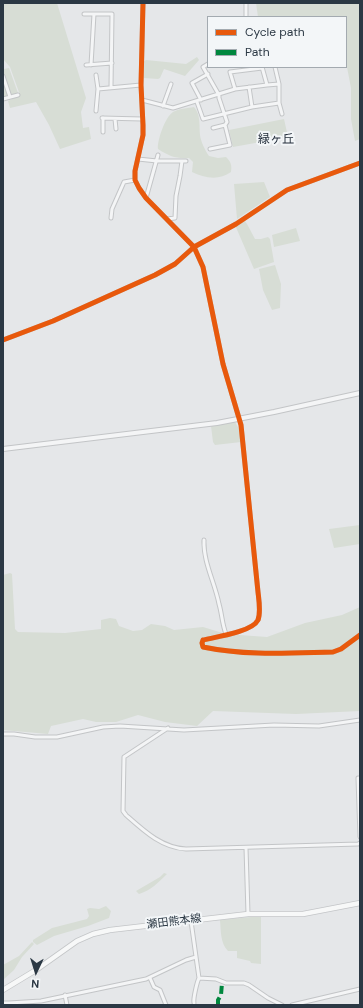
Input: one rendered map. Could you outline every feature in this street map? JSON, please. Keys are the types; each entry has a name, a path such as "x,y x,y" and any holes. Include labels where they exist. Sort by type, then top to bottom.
{"main road":[{"name":"瀬田熊本線","path":"3,990 36,970 77,941 93,934 110,930 248,914 302,914 360,903"}],"street":[{"path":"143,3 141,85 142,135 138,159 134,171 135,180 146,198 194,247 203,267 223,364 239,418 243,439 259,605 258,618 254,626 243,631 203,640 203,647 221,651 253,653 333,652 341,649 360,635"},
{"path":"246,3 246,16"},
{"path":"84,14 112,14 111,87"},
{"path":"91,65 94,14"},
{"path":"86,65 112,63"},
{"path":"207,65 203,67 219,95 227,122 226,125 230,145 210,149"},
{"path":"228,68 235,89"},
{"path":"230,72 262,68 267,85"},
{"path":"275,68 279,84 279,103 282,114"},
{"path":"208,74 192,83 199,101 203,119 252,107 279,103"},
{"path":"96,75 98,89 96,111"},
{"path":"3,76 10,97"},
{"path":"163,106 171,84"},
{"path":"142,100 173,108 235,89 279,84"},
{"path":"98,89 141,85"},
{"path":"249,87 252,107"},
{"path":"3,99 18,94"},
{"path":"103,132 102,118 142,119"},
{"path":"115,119 116,129"},
{"path":"213,128 226,125"},
{"path":"146,198 158,156"},
{"path":"138,159 156,161 186,161"},
{"path":"167,219 175,218 176,196 182,161"},
{"path":"3,340 54,321 155,275 175,264 194,247 236,224 287,190 360,162"},
{"path":"110,218 112,209 124,182 135,180"},
{"path":"3,448 217,423 360,393"},
{"path":"204,540 204,554 220,604 223,627 226,634"},
{"path":"3,734 35,737 57,737 103,727 120,726 184,730 274,725 319,726 360,720"},
{"path":"168,728 124,757 124,811 126,815 152,838 177,849 246,848 360,843"},
{"path":"360,778 358,778 360,837"},
{"path":"246,848 248,914"},
{"path":"191,921 195,940 199,978 194,1003"},
{"path":"3,1002 16,1004 41,1001 150,978 186,960 196,957"},
{"path":"150,978 154,987 160,990 166,1005"},
{"path":"199,978 216,979 226,984 244,983 282,1005"},
{"path":"294,1005 360,989"},
{"path":"66,995 67,1005"}],"shaded area":[{"path":"3,3 57,3 86,98 81,112 83,128 89,127 91,139 60,149 36,102 10,108 8,101 20,95 10,67 3,59"},
{"path":"256,3 360,3 360,139 355,141 351,119 351,88 347,67 347,16 258,16"},
{"path":"197,57 199,60 185,76 164,69 160,78 158,79 144,78 142,76 143,62 146,60 186,64"},
{"path":"3,68 9,68 18,93 3,98"},
{"path":"194,107 199,117 201,140 209,156 218,158 226,157 230,162 231,172 222,177 206,177 192,172 193,162 189,158 180,158 166,154 158,149 162,129 170,115 178,110"},
{"path":"284,119 288,137 233,147 229,130"},
{"path":"264,182 270,197 237,219 234,184"},
{"path":"244,220 255,239 268,237 270,239 274,262 254,269 235,225"},
{"path":"296,228 300,241 274,247 272,235"},
{"path":"275,265 281,284 280,308 272,310 263,290 259,269"},
{"path":"235,422 239,429 241,442 215,445 213,442 211,426"},
{"path":"360,525 360,544 334,548 329,529"},
{"path":"10,573 12,574 15,629 18,632 65,633 101,629 101,620 110,618 116,619 119,626 133,631 142,630 151,624 165,626 174,630 203,627 226,634 267,637 305,623 342,615 360,607 360,711 296,714 213,711 197,726 165,722 138,715 116,722 96,722 83,719 51,726 48,734 3,730 3,575"},
{"path":"164,873 167,874 151,888 139,894 136,891 160,877"},
{"path":"106,906 111,911 109,918 54,936 37,945 33,942 33,940 52,928 87,919 89,916 87,909 99,909"},
{"path":"261,916 261,964 251,963 250,961 237,958 237,951 228,951 225,948 221,936 220,920"},
{"path":"32,942 34,944 22,957 14,970 3,980 3,965 19,956"}],"marked path":[{"path":"218,1005 222,983"}],"cycle path":[{"path":"143,3 141,85 143,135 135,171 135,180 146,198 194,247 203,267 223,364 241,425 260,610 258,620 249,628 203,640 203,647 251,653 333,652 341,649 360,635"},
{"path":"3,340 53,321 155,275 175,264 194,247 236,224 287,190 360,163"}],"district":[{"name":"緑ヶ丘","path":"276,140"}]}
